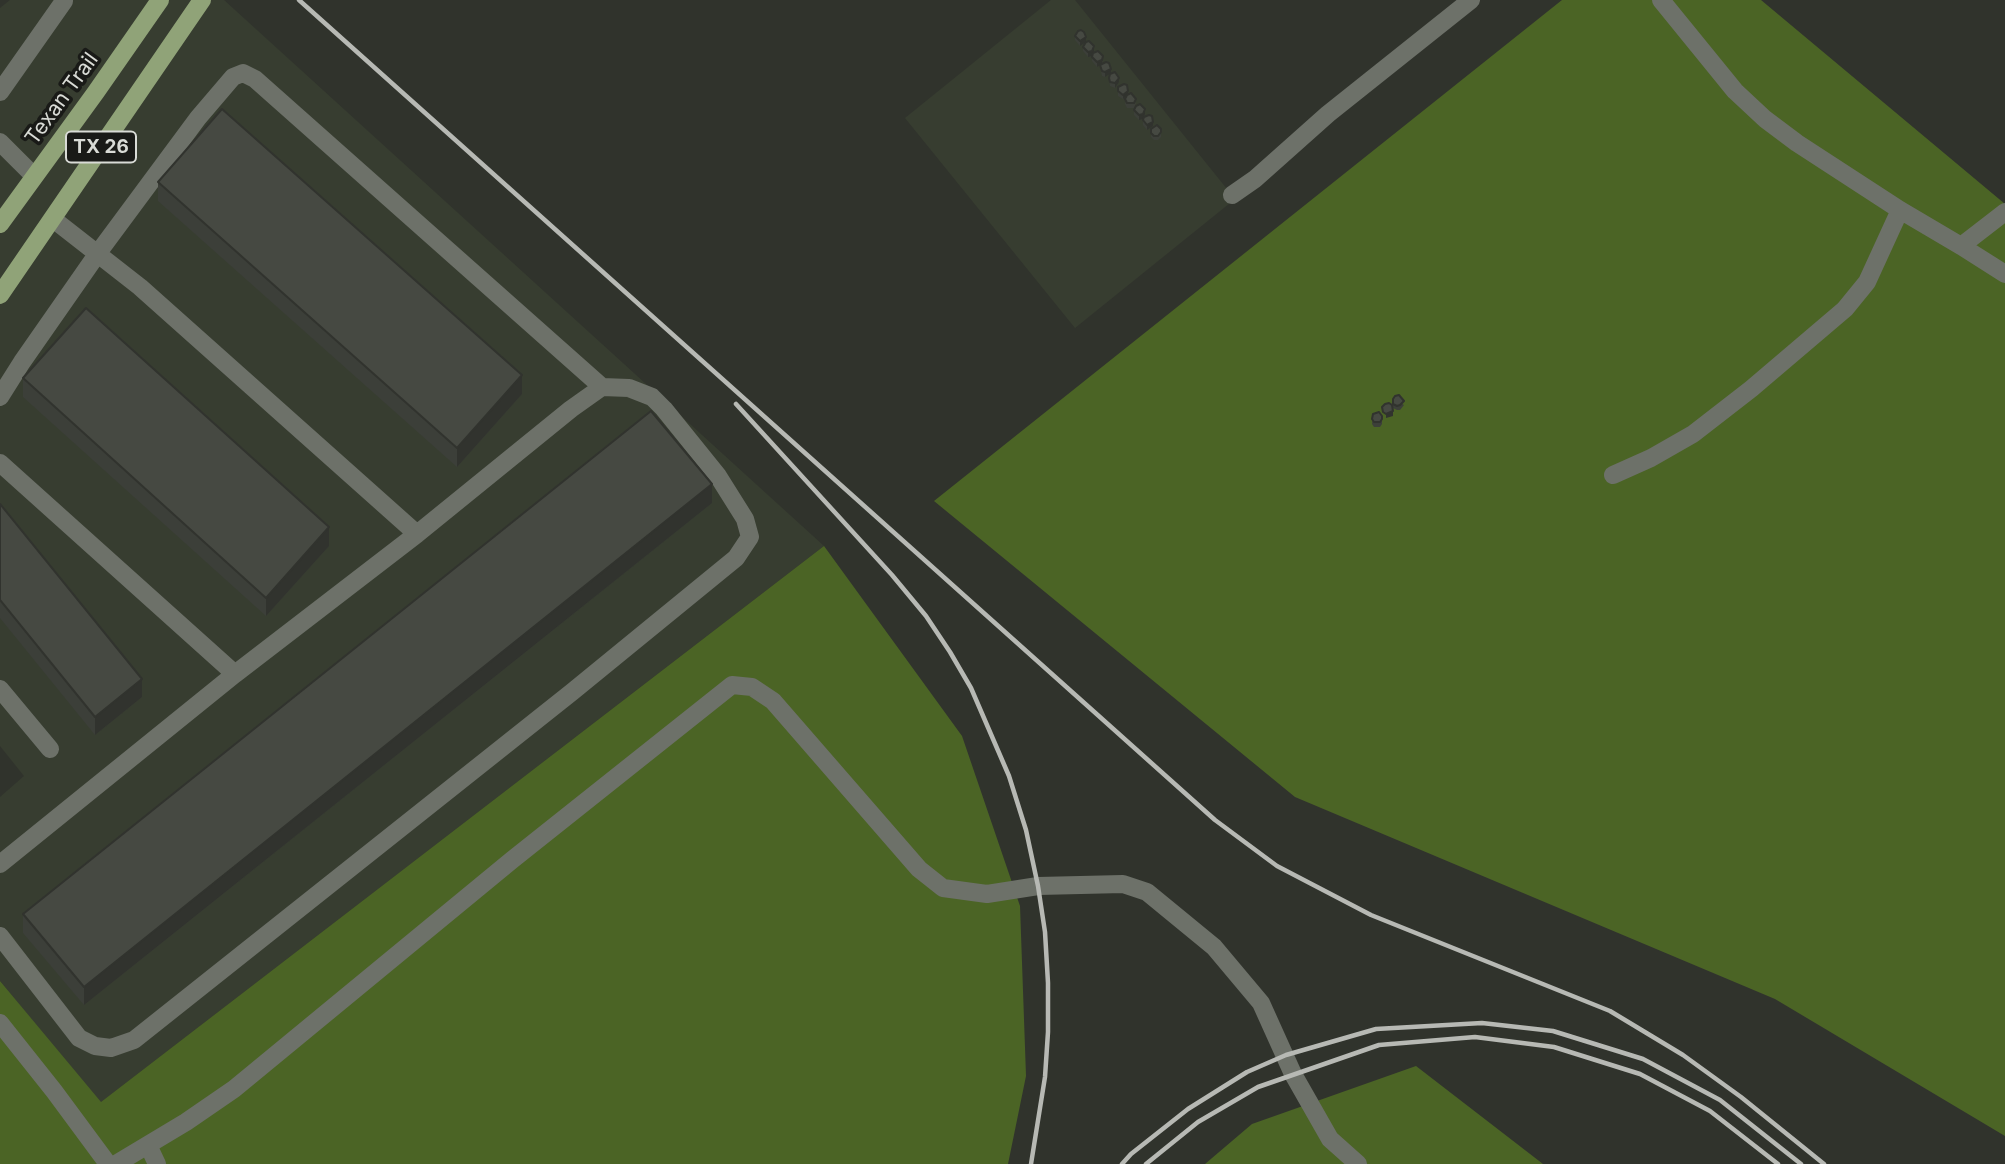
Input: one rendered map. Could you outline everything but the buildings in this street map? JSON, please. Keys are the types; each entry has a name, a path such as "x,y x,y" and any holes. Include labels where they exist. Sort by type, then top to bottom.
{"main road":[{"name":"Texan Trail","path":"0,224 160,0"},
{"name":"TX 26","path":"0,295 202,0"}],"street":[{"path":"1231,195 1255,179 1328,114 1471,0"},
{"path":"1661,0 1735,91 1765,119 1899,210 2005,274"},
{"path":"0,92 64,1"},
{"path":"0,397 98,253 198,118 233,77 243,73 255,79 602,387"},
{"path":"0,143 34,177"},
{"path":"1613,475 1651,458 1693,434 1751,390 1844,309 1867,282 1899,210"},
{"path":"1961,246 2005,212"},
{"path":"53,219 140,287 418,534"},
{"path":"0,864 235,674 418,534 571,409 602,387 629,388 652,397 710,467 745,519 750,537 736,558 134,1040 111,1048 95,1046 79,1038 0,936"},
{"path":"0,463 235,674"},
{"path":"116,1164 186,1122 234,1089 512,860 732,685 752,687 773,701 919,869 943,888 987,894 1038,886 1123,884 1147,892 1214,947 1261,1003 1293,1074 1330,1139 1358,1164"},
{"path":"0,689 50,750"},
{"path":"0,1023 108,1164"},
{"path":"148,1145 157,1164"}],"shaded area":[{"path":"10,0 224,0 824,546 100,1103 0,981 0,797 24,776 0,746 0,8"},
{"path":"1051,0 1075,0 1235,199 1075,328 905,118"}],"green space":[{"path":"1562,0 1761,0 2005,204 2005,1136 1775,999 1295,797 934,501"},
{"path":"824,546 962,736 1020,906 1026,1076 1008,1164 0,1164 0,981 101,1102"},
{"path":"1416,1066 1543,1164 1205,1164 1252,1124"}],"railway":[{"path":"299,0 1215,820 1277,866 1371,915 1610,1011 1683,1055 1741,1097 1824,1164"},
{"path":"736,404 926,616 971,688 1009,776 1026,830 1038,886 1045,932 1048,983 1045,1077 1031,1164"},
{"path":"1122,1164 1188,1109 1247,1072 1286,1055 1376,1029 1482,1023 1553,1031 1643,1059 1720,1100 1801,1164"},
{"path":"1146,1164 1198,1122 1258,1087 1379,1045 1475,1037 1554,1047 1640,1074 1710,1111 1778,1164"}]}
